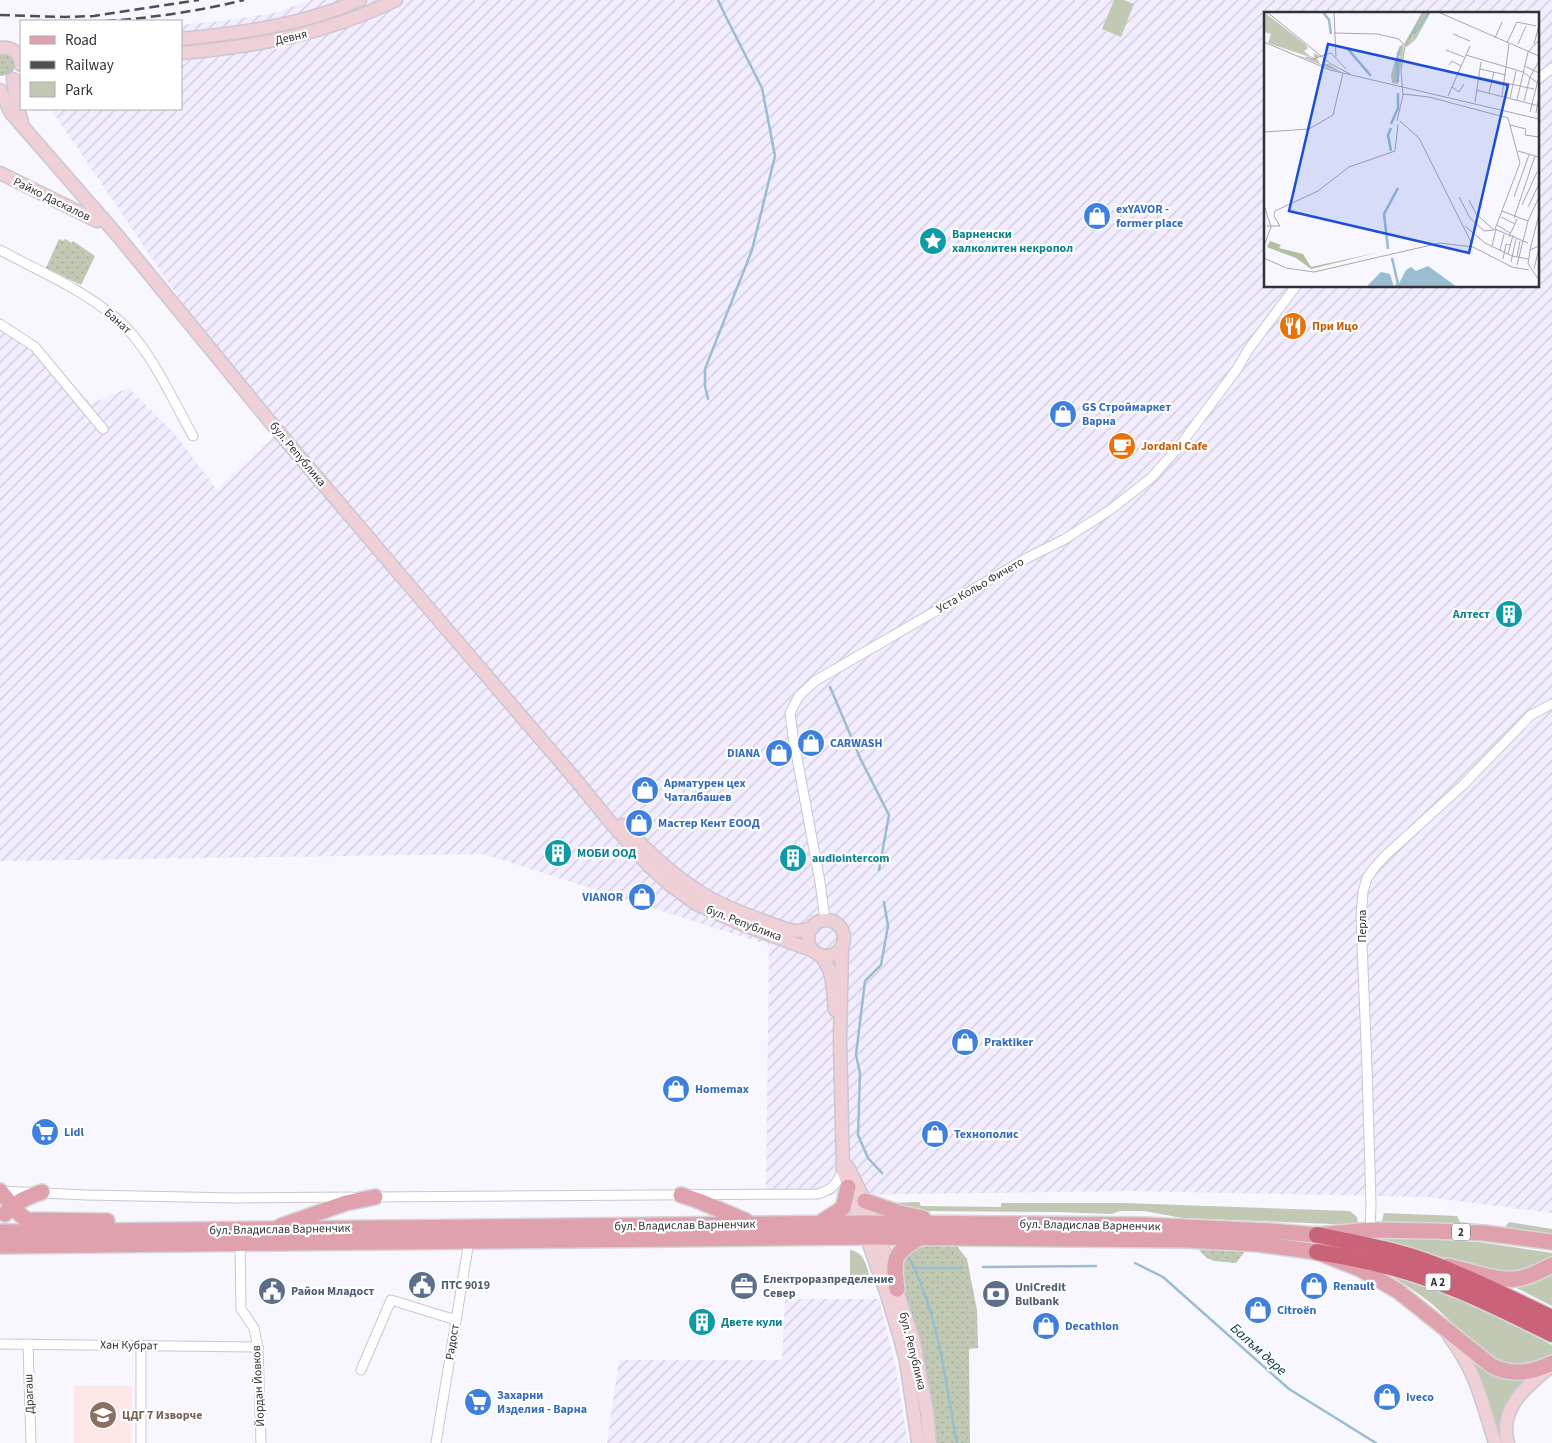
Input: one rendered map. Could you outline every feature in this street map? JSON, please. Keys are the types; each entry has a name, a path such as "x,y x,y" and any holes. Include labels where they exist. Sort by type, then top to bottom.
{"highway":[{"name":"A 2","path":"1317,1235 1372,1246 1432,1264 1489,1287 1552,1318"},
{"name":"A 2","path":"1317,1252 1358,1259 1432,1280 1484,1301 1552,1334"}],"main road":[{"path":"819,1224 843,1208 848,1187"},
{"path":"0,1191 4,1209"},
{"path":"4,1209 42,1192"},
{"path":"682,1195 752,1224"},
{"path":"272,1229 346,1203 376,1197"},
{"path":"865,1201 900,1213 957,1224"},
{"path":"4,1209 26,1220 129,1221 149,1230"},
{"name":"бул. Владислав Варненчик","path":"0,1232 819,1224 870,1230 920,1239 1092,1238 1258,1244 1317,1252 1360,1268 1398,1291 1492,1366 1502,1371 1511,1373 1529,1372 1552,1364"},
{"name":"бул. Владислав Варненчик","path":"0,1246 469,1241 870,1230 957,1224 1142,1225 1317,1235 1370,1230"},
{"name":"2","path":"1370,1230 1484,1232 1552,1242"},
{"path":"897,1289 894,1269 896,1258 902,1248 920,1239"},
{"path":"1432,1264 1467,1269 1506,1279 1521,1278 1552,1265"}],"street":[{"name":"Девня","path":"182,39 239,33 289,24 360,0"},
{"name":"Девня","path":"182,53 254,45 308,33 357,18 396,0"},
{"path":"0,48 7,47 17,68"},
{"name":"бул. Република","path":"17,68 16,100 22,125"},
{"path":"1540,77 1552,68"},
{"name":"бул. Република","path":"0,90 8,108 22,125 103,218 412,590 637,852 670,885 696,904 816,952"},
{"name":"Райко Даскалов","path":"0,173 97,221 103,218"},
{"name":"Банат","path":"0,250 63,283 116,318 134,336 147,355 193,436"},
{"name":"Уста Кольо Фичето","path":"825,920 820,882 792,736 790,713 799,696 815,681 1027,558 1064,539 1102,516 1132,494 1151,478 1178,448 1294,288"},
{"path":"0,324 35,347 103,429"},
{"name":"Перла","path":"1370,1230 1371,1205 1361,918 1363,892 1367,878 1374,867 1386,855 1463,785 1531,715 1552,704"},
{"name":"бул. Република","path":"576,780 673,873 695,889 735,909 789,930 799,931 812,928"},
{"name":"бул. Република","path":"840,1039 830,969 827,962 809,942 812,928 815,924 825,920 835,922 843,930 844,936 842,946 840,1039 843,1170 848,1187 897,1289 918,1360 930,1443"},
{"path":"816,952 832,955 842,946"},
{"name":"бул. Република","path":"842,1150 865,1201 870,1230 904,1354 918,1443"},
{"path":"0,1191 236,1198 816,1194 835,1186 843,1170"},
{"name":"Радост","path":"436,1443 469,1241"},
{"name":"Йордан Йовков","path":"240,1243 241,1309 254,1328 258,1347 261,1443"},
{"path":"361,1370 391,1300 456,1320"},
{"path":"1435,1319 1462,1354 1472,1371 1495,1443"},
{"name":"Хан Кубрат","path":"0,1344 258,1347"},
{"name":"Драгаш","path":"28,1344 31,1443"},
{"path":"140,1346 141,1443"},
{"path":"1508,1443 1505,1424 1514,1400 1552,1364"}],"shaded area":[{"path":"311,0 1552,0 1552,1213 1427,1197 1133,1191 766,1196 769,945 484,854 0,861 0,320 30,338 91,404 128,388 174,433 217,490 273,437 52,110 182,110 182,25 231,20 278,12"},
{"path":"785,1299 879,1299 896,1369 908,1443 607,1443 619,1360 782,1360"},
{"name":"ЦДГ 7 Изворче","path":"74,1386 132,1386 131,1443 74,1443"}],"green space":[{"path":"1114,0 1123,0 1134,4 1121,37 1102,29"},
{"path":"6,52 14,57 15,68 8,75 0,76 0,53"},
{"path":"59,239 63,241 65,239 72,243 73,241 95,256 81,285 46,268"},
{"path":"919,1202 921,1206 1001,1207 1001,1203 1123,1203 1350,1211 1357,1217 1358,1225 1182,1218 1144,1211 1120,1211 1111,1214 920,1211 889,1203"},
{"path":"1384,1213 1457,1216 1460,1222 1505,1227 1509,1222 1552,1229 1552,1237 1446,1224 1429,1223 1418,1226 1384,1225 1382,1221"},
{"path":"1374,1236 1479,1242 1552,1253 1552,1260 1519,1275 1448,1261"},
{"path":"920,1239 956,1245 967,1259 977,1310 978,1348 969,1349 970,1443 916,1443 894,1269"},
{"path":"1199,1247 1246,1250 1236,1263 1214,1261 1207,1258 1199,1250"},
{"path":"850,1250 858,1253 867,1266 869,1274 865,1277 850,1277"},
{"path":"1552,1269 1552,1306 1509,1284"},
{"path":"1381,1270 1454,1295 1552,1345 1552,1357 1535,1364 1523,1365 1510,1364 1495,1358 1476,1344 1426,1299"},
{"path":"1458,1341 1510,1379 1520,1380 1534,1377 1500,1434 1501,1443 1499,1443"}],"waterway":[{"path":"708,399 705,386 705,369 752,250 775,156 762,88 718,0"},
{"path":"830,687 861,760 889,815 879,870"},
{"path":"882,1173 868,1158 858,1135 860,1073 856,1055 865,981 881,965 888,926 884,902"},
{"path":"909,1258 927,1302 940,1348 957,1443"},
{"name":"Балъм дере","path":"1135,1263 1163,1277 1289,1389 1376,1443"},
{"name":"Балъм дере","path":"983,1267 1096,1266"},
{"name":"Балъм дере","path":"914,1268 962,1268"}],"railway":[{"path":"0,15 94,16 199,0"},
{"path":"118,20 175,14 244,0"}],"place":[{"name":"exYAVOR - former place","path":"1097,216"},
{"name":"Варненски халколитен некропол","path":"933,241"},
{"name":"При Ицо","path":"1293,326"},
{"name":"GS Строймаркет Варна","path":"1063,414"},
{"name":"Jordani Cafe","path":"1122,446"},
{"name":"Алтест","path":"1509,614"},
{"name":"CARWASH","path":"811,743"},
{"name":"DIANA","path":"779,753"},
{"name":"Арматурен цех Чаталбашев","path":"645,790"},
{"name":"Мастер Кент ЕООД","path":"639,823"},
{"name":"МОБИ ООД","path":"558,853"},
{"name":"audiointercom","path":"793,858"},
{"name":"VIANOR","path":"642,897"},
{"name":"Praktiker","path":"965,1042"},
{"name":"Homemax","path":"676,1089"},
{"name":"Lidl","path":"45,1132"},
{"name":"Технополис","path":"935,1134"},
{"name":"ПТС 9019","path":"422,1285"},
{"name":"Електроразпределение Север","path":"744,1286"},
{"name":"Renault","path":"1314,1286"},
{"name":"Район Младост","path":"272,1291"},
{"name":"UniCredit Bulbank","path":"996,1294"},
{"name":"Citroën","path":"1258,1310"},
{"name":"Двете кули","path":"702,1322"},
{"name":"Decathlon","path":"1046,1326"},
{"name":"Iveco","path":"1387,1397"},
{"name":"Захарни Изделия - Варна","path":"478,1402"},
{"name":"ЦДГ 7 Изворче","path":"103,1415"}]}
